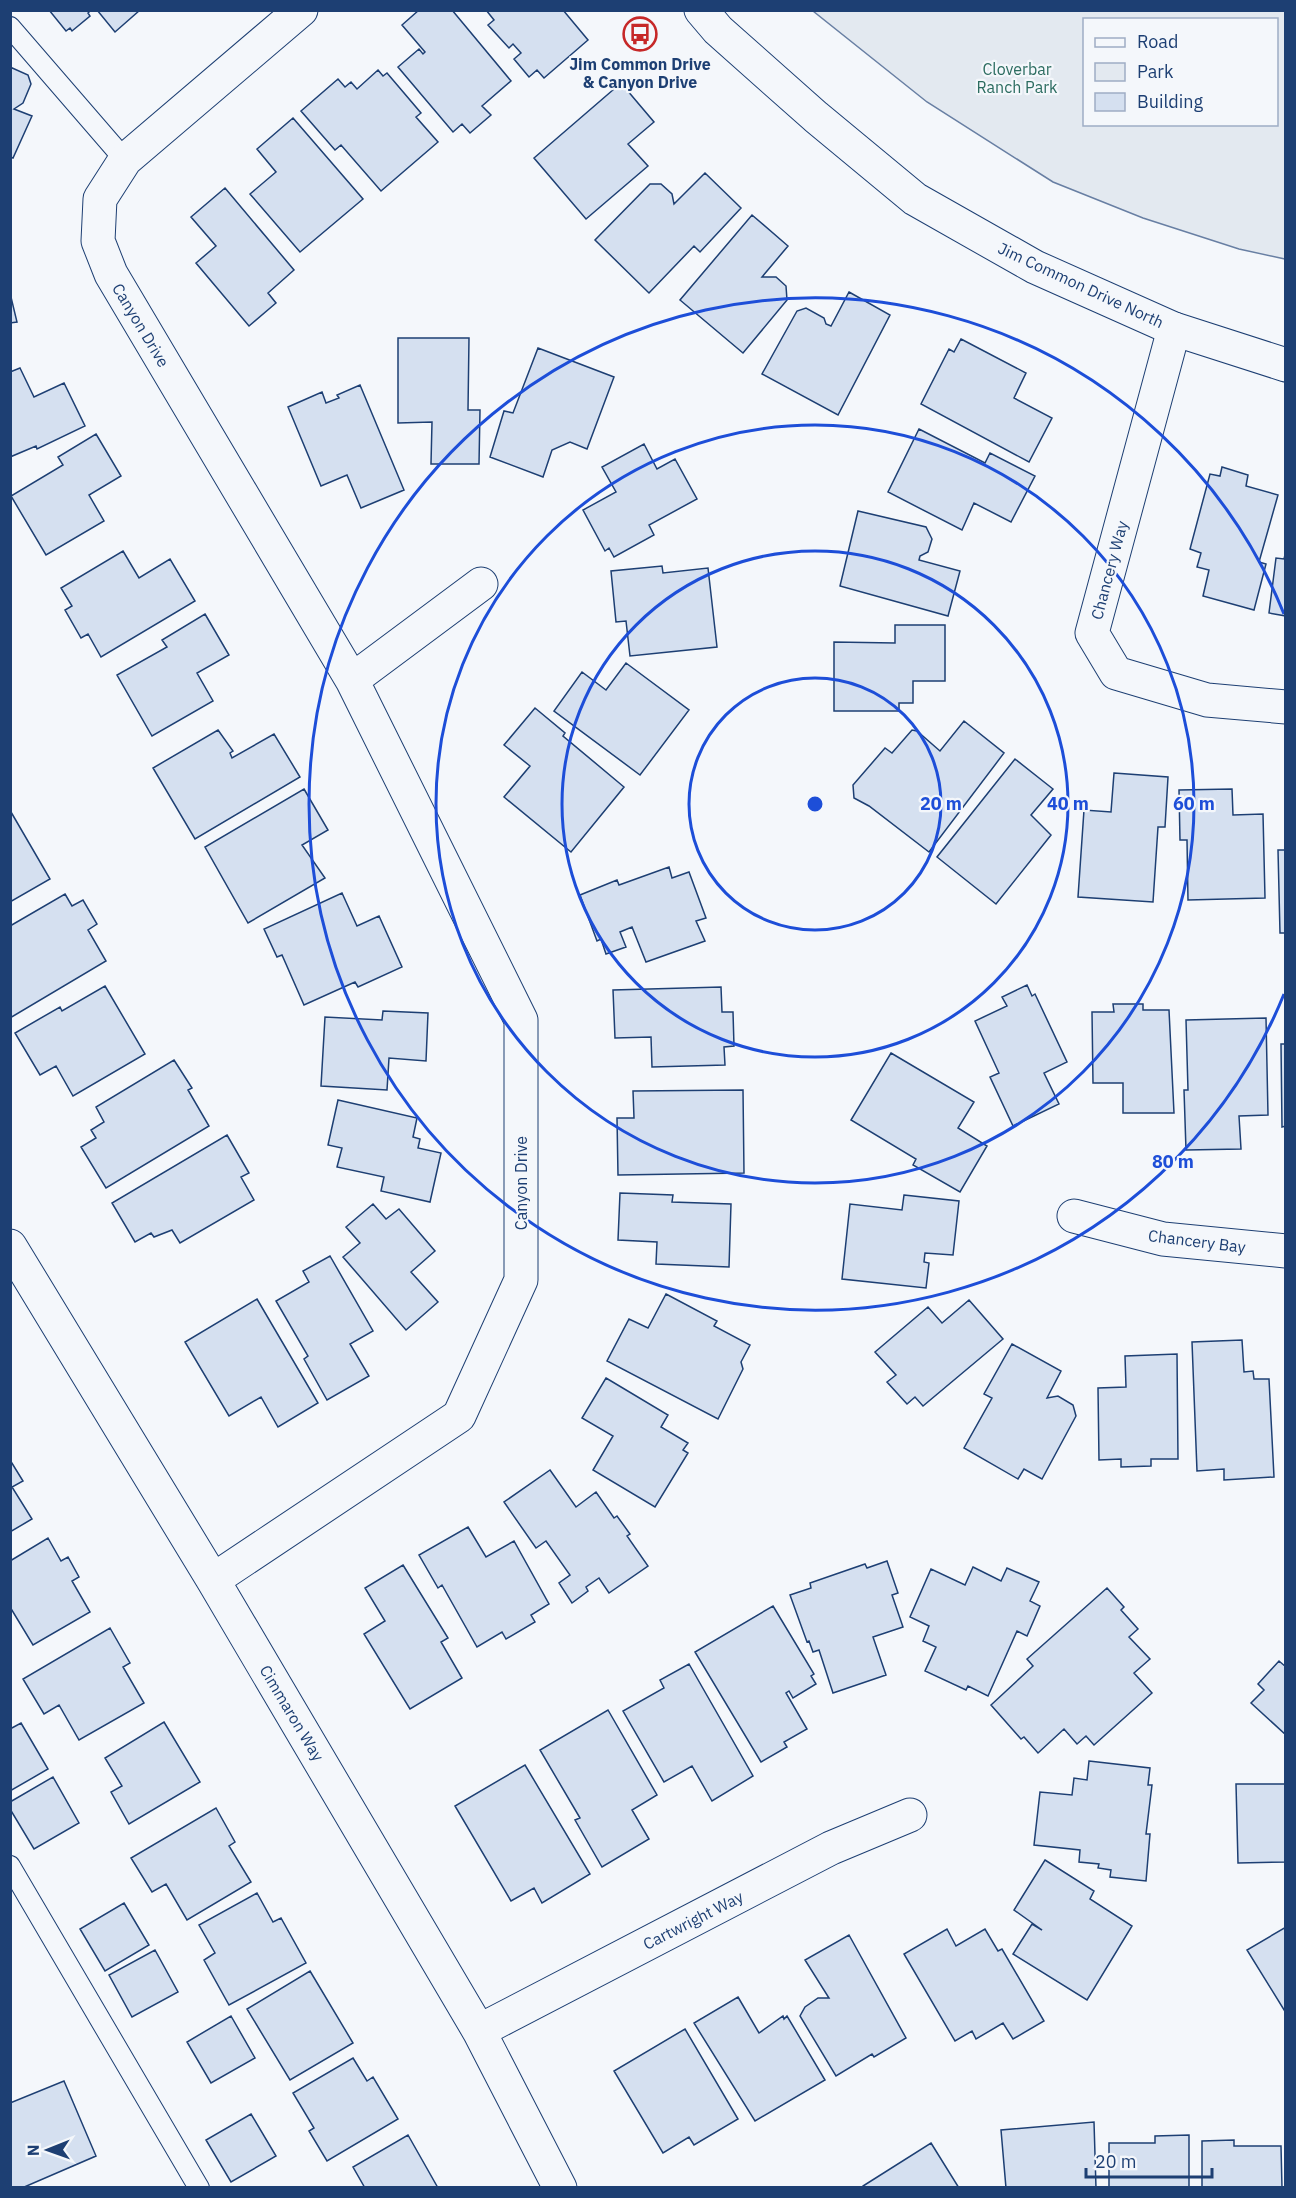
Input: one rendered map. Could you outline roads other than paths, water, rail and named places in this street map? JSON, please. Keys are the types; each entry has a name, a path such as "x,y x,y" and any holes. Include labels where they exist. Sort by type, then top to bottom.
{"street":[{"name":"Canyon Drive","path":"213,1580 459,1416 521,1280 521,1020 352,680 111,274 98,241 100,199 125,160 300,10"},
{"name":"Jim Common Drive North","path":"701,10 718,30 816,117 915,199 1035,267 1174,329 1286,365"},
{"name":"Chancery Way","path":"1174,329 1092,633 1116,673 1207,700 1286,707"},
{"path":"352,680 481,584"},
{"name":"Chancery Bay","path":"1074,1216 1163,1239 1286,1251"},
{"name":"Cimmaron Way","path":"10,1246 213,1580 479,2031 560,2187"},
{"name":"Cartwright Way","path":"479,2031 831,1848 910,1815"}],"lane":[{"path":"10,27 125,160"},
{"path":"10,1866 199,2187"}],"place":[{"name":"Jim Common Drive & Canyon Drive","path":"640,34"}],"park label":[{"name":"Cloverbar Ranch Park","path":"1017,78"}]}
